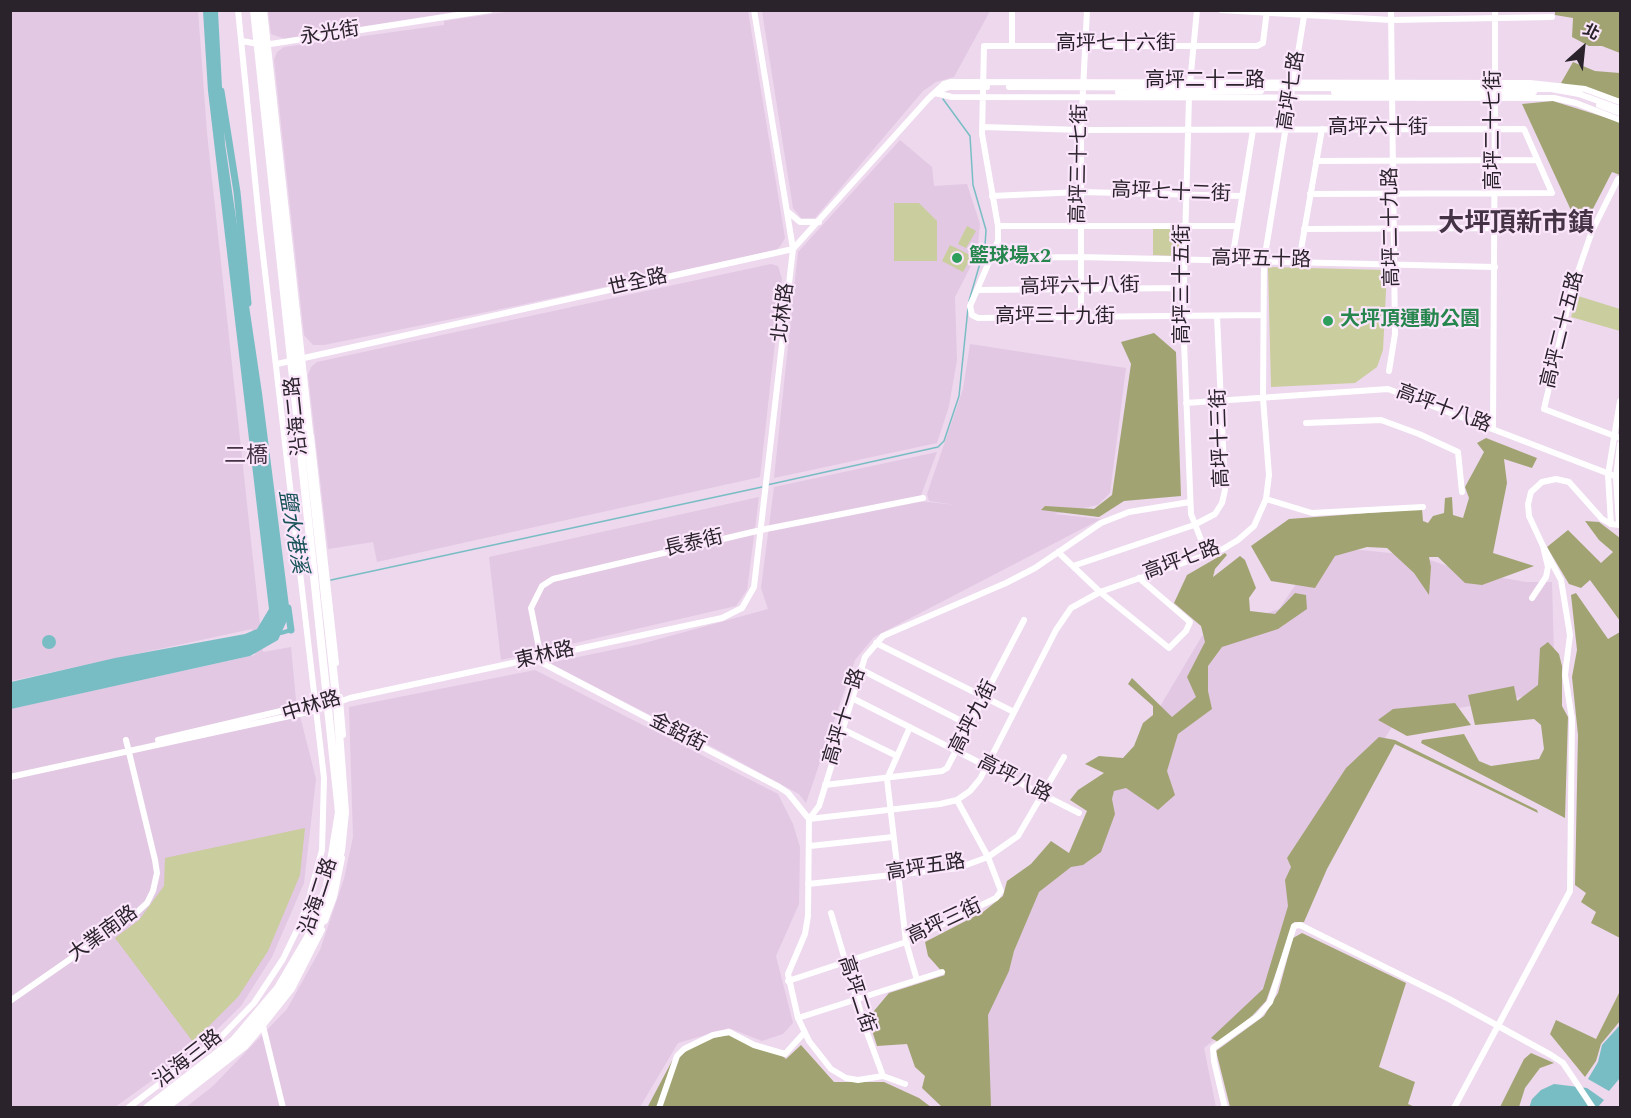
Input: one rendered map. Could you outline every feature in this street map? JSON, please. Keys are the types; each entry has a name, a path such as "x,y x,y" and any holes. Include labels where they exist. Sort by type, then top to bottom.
{"main road":[{"name":"沿海二路","path":"254,10 263,45"},
{"name":"沿海二路","path":"260,1022 297,959 327,886 339,812 335,701 263,45 262,10"},
{"name":"沿海三路","path":"158,1107 206,1071 233,1041 260,1022"},
{"name":"沿海三路","path":"147,1107 176,1094"}],"street":[{"name":"沿海二路","path":"238,10 260,229 324,777 322,850 316,873 297,930 283,959 248,1010"},
{"name":"永光街","path":"242,41 263,45 489,10"},
{"name":"北林路","path":"738,612 749,599 754,587 793,249 754,10"},
{"path":"1012,10 1012,44"},
{"name":"高坪三十七街","path":"1081,318 1081,130 1087,10"},
{"name":"高坪三十五街","path":"1197,10 1187,130 1183,317 1190,502 1194,525 1207,555"},
{"path":"1221,10 1305,12 1391,20 1495,14 1552,17"},
{"name":"高坪二十九路","path":"1389,371 1395,334 1391,10"},
{"name":"高坪七十六街","path":"984,89 984,46 1012,44 1257,46 1263,43 1267,11"},
{"name":"高坪七路","path":"957,800 970,791 987,766 1066,614 1083,599 1207,555 1238,540 1254,526 1266,499 1269,475 1263,398 1264,261 1305,12"},
{"name":"高坪二十七街","path":"1493,429 1495,14"},
{"name":"高坪二十二路","path":"934,93 951,82 984,89"},
{"name":"高坪二十二路","path":"1495,90 1554,84 1585,89 1620,102"},
{"name":"高坪二十二路","path":"934,93 984,89 1551,89 1579,94 1620,108"},
{"name":"高坪三十九街","path":"984,89 984,156 998,226 998,241 970,306 972,315 978,318 1262,315"},
{"name":"高坪二十二路","path":"1392,90 1549,92 1580,98 1620,113"},
{"name":"高坪二十二路","path":"1495,90 1576,103 1620,120"},
{"path":"793,249 934,93"},
{"name":"高坪六十街","path":"983,127 1081,130 1524,129 1552,193 1495,193"},
{"path":"1299,261 1322,129"},
{"path":"1232,260 1252,130"},
{"path":"1316,161 1537,160"},
{"name":"高坪二十五路","path":"1617,437 1544,410 1571,292 1592,231 1620,179"},
{"name":"高坪七十二街","path":"992,196 1080,192 1241,196"},
{"path":"1310,194 1495,193"},
{"path":"787,211 800,222 819,222"},
{"path":"998,226 1080,224 1236,226"},
{"path":"1304,229 1495,228"},
{"name":"世全路","path":"277,364 793,249"},
{"name":"高坪五十路","path":"991,258 1080,257 1494,267"},
{"name":"高坪六十八街","path":"977,290 1082,287 1183,288"},
{"name":"高坪十三街","path":"1073,566 1194,525 1215,514 1224,496 1217,316"},
{"name":"沿海二路","path":"299,359 306,382 306,436"},
{"name":"高坪十八路","path":"1186,403 1388,389 1615,477"},
{"path":"1611,524 1620,401"},
{"path":"1306,423 1381,420 1458,452 1462,492"},
{"path":"285,439 306,436"},
{"path":"1454,1107 1570,891 1572,719 1565,675 1570,635 1561,580 1529,516 1528,504 1531,492 1542,482 1556,479 1569,482 1602,519 1611,524 1620,525 1615,477 1620,444"},
{"name":"沿海二路","path":"260,1022 292,989 315,947 334,897 345,845 348,811 309,452"},
{"path":"287,455 309,452"},
{"name":"長泰街","path":"538,658 531,608 535,596 553,579 761,530 923,498"},
{"path":"1266,499 1312,513 1423,507"},
{"name":"高坪十一路","path":"788,981 790,964 805,934 810,846 809,819 819,806 860,669 876,643 908,624 1006,583 1058,552 1101,522 1129,512 1190,502"},
{"path":"1532,598 1546,578 1548,567 1543,546"},
{"path":"1058,552 1100,592 1169,648 1186,632 1190,622 1139,578"},
{"name":"東林路","path":"350,698 722,618 738,612"},
{"name":"高坪九街","path":"825,785 942,771 958,752 1024,620"},
{"path":"876,643 1014,712"},
{"name":"金鋁街","path":"538,658 779,787 788,793 809,819"},
{"path":"860,669 971,726"},
{"name":"中林路","path":"129,749 316,702 350,698"},
{"name":"高坪八路","path":"852,698 1079,813"},
{"name":"中林路","path":"10,775 317,710 335,701"},
{"path":"910,727 887,779 906,942 917,980"},
{"path":"843,729 897,756"},
{"name":"大業南路","path":"10,1000 135,914 147,903 153,891 156,873 155,860 126,740"},
{"name":"高坪五路","path":"808,884 958,868 988,857 1018,836 1044,795 1064,757"},
{"path":"809,819 890,811 957,800"},
{"name":"高坪三街","path":"788,981 906,942 996,898 1001,891 988,857 957,800"},
{"path":"810,846 893,837"},
{"name":"高坪二街","path":"831,913 845,964 883,1076"},
{"path":"1225,1107 1213,1048 1258,1016 1270,1002 1294,927 1300,925 1551,1054 1563,1063 1593,1107"},
{"path":"798,1018 942,972"},
{"path":"788,981 804,1033 837,1075 858,1080 883,1076 905,1084"},
{"path":"248,1010 260,1022 283,1107"},
{"name":"沿海三路","path":"128,1107 220,1038 248,1010"},
{"name":"沿海三路","path":"206,1071 245,1047 260,1022"},
{"path":"659,1107 676,1056 684,1049 713,1035 729,1032 754,1045 785,1054 804,1033"},
{"name":"沿海三路","path":"167,1107 176,1094"}],"shaded area":[{"path":"762,10 990,11 954,77 936,82 923,91 815,218 801,218 793,208"},
{"path":"11,11 198,11 207,133 263,652 291,647 296,700 316,779 304,883 272,957 241,1006 200,1046 115,1107 11,1107 10,709 255,655 252,629 11,681"},
{"path":"203,11 218,11 225,144 262,393 290,614 278,640 250,656 11,709 11,682 115,658 245,634 257,629 269,609 208,91"},
{"path":"268,11 460,11 285,39 271,34"},
{"path":"513,11 748,11 785,238 781,245 777,250 511,307 324,345 313,345 304,335 274,60 277,52 284,47 444,25 444,21"},
{"path":"1555,11 1620,11 1620,53 1602,46 1589,46 1572,37 1573,18 1555,15"},
{"path":"1573,62 1595,71 1620,73 1620,99 1561,83"},
{"path":"1553,101 1620,122 1620,175 1612,172 1581,232 1522,104"},
{"path":"900,140 932,167 934,186 967,184 980,224 977,254 955,297 957,360 949,406 937,443 774,478 798,252"},
{"path":"894,203 919,203 937,221 937,261 894,261"},
{"path":"967,226 976,231 966,248 958,244"},
{"path":"1153,228 1179,229 1179,256 1153,255"},
{"name":"籃球場x2","path":"950,245 972,256 963,272 942,261"},
{"path":"771,264 778,266 782,279 760,477 377,562 373,542 328,549 308,375 311,367 317,362"},
{"name":"大坪頂運動公園","path":"1268,267 1387,270 1383,350 1377,367 1355,383 1271,387"},
{"path":"1578,296 1620,309 1620,331 1571,317"},
{"path":"1154,333 1176,352 1181,496 1124,501 1099,517 1041,510 1045,506 1094,509 1112,495 1131,364 1121,342"},
{"path":"970,344 1126,368 1110,493 1098,505 1054,514 1101,519 874,637 855,660 806,803 799,794 549,663 641,644 768,609 761,588 774,487 937,452 919,501 956,505 929,501 927,494 963,389"},
{"path":"1486,438 1537,458 1532,468 1504,459 1507,483 1493,553 1534,566 1482,585 1465,583 1438,557 1429,557 1431,567 1429,595 1414,573 1387,548 1367,547 1335,556 1315,588 1271,581 1251,546 1289,519 1422,509 1423,521 1428,523 1433,516 1444,513 1445,498 1452,497 1453,515 1463,518 1469,498 1465,487 1484,452 1477,443"},
{"path":"759,497 747,590 736,606 501,660 489,557"},
{"path":"1585,521 1599,522 1620,538 1620,621 1590,580 1581,588 1569,584 1547,547 1568,530 1601,563 1613,552 1599,540"},
{"path":"1322,546 1419,556 1458,570 1526,582 1552,582 1555,691 1397,719 1302,867 1263,1000 1204,1048 1216,1107 985,1107 985,974 1038,882 1069,859 1202,636 1279,609"},
{"path":"1225,553 1227,555 1215,569 1213,577 1240,556 1245,560 1256,588 1249,598 1250,611 1275,614 1295,593 1306,595 1307,609 1278,629 1222,647 1208,666 1208,691 1212,709 1178,734 1167,771 1175,795 1158,810 1126,788 1114,791 1112,799 1115,814 1101,852 1083,865 1071,867 1039,892 1014,951 1009,971 988,1015 991,1107 942,1107 922,1088 925,1076 915,1067 907,1044 877,1046 868,1018 889,993 945,975 928,956 925,942 983,912 1003,896 1007,881 1031,864 1051,841 1069,853 1087,811 1070,800 1078,790 1104,773 1085,764 1099,756 1123,758 1134,746 1143,723 1153,715 1153,706 1128,684 1132,678 1172,717 1196,697 1187,677 1205,642 1201,626 1174,603 1187,575"},
{"path":"1576,593 1608,639 1620,632 1620,938 1591,923 1596,912 1581,902 1586,893 1575,885 1578,735 1572,677 1577,650 1571,595"},
{"path":"46,635 52,635 56,642 52,649 46,649 42,645 42,639"},
{"path":"1548,642 1559,654 1562,666 1562,706 1568,717 1565,818 1421,743 1422,740 1464,734 1479,761 1491,766 1539,759 1544,749 1541,725 1534,719 1475,725 1468,695 1514,686 1517,701 1538,685 1540,648"},
{"path":"535,670 778,794 793,824 800,847 799,904 776,956 793,1023 783,1034 762,1041 729,1028 678,1043 640,1107 185,1108 213,1086 287,1009 320,950 344,879 353,837 349,707"},
{"path":"1455,703 1471,725 1407,736 1378,720 1393,709"},
{"path":"1379,737 1395,740 1537,810 1538,813 1395,744 1327,869 1304,922 1294,922 1266,1001 1252,1016 1218,1042 1211,1038 1263,989 1288,906 1285,880 1291,867 1287,858 1346,768"},
{"path":"305,828 300,875 268,951 238,997 193,1042 115,938 139,920 164,886 165,858"},
{"path":"1302,933 1406,983 1379,1067 1415,1082 1408,1104 1415,1107 1230,1107 1216,1051 1264,1016 1278,993 1293,938"},
{"path":"1620,991 1620,1021 1601,1044 1596,1061 1585,1077 1550,1034 1556,1020 1596,1039"},
{"path":"1620,1025 1620,1078 1609,1091 1588,1079 1598,1062 1602,1045"},
{"path":"730,1035 777,1051 786,1059 801,1045 834,1082 884,1082 919,1098 931,1107 647,1108 672,1061 704,1039"},
{"path":"1531,1053 1554,1063 1540,1068 1525,1088 1519,1107 1500,1107 1524,1059"},
{"path":"1554,1084 1587,1088 1604,1100 1598,1107 1529,1108 1532,1099 1541,1090"}],"waterway":[{"name":"鹽水港溪","path":"221,91 237,192 248,303"},
{"path":"943,99 970,136 973,185 986,230 985,246 969,301"},
{"path":"767,485 938,447 944,441 959,396 968,308"},
{"path":"331,580 762,487"},
{"name":"鹽水港溪","path":"288,608 291,630"},
{"name":"鹽水港溪","path":"281,633 291,630"}],"place":[{"name":"籃球場x2","path":"957,258"},
{"name":"大坪頂運動公園","path":"1328,321"}],"district":[{"name":"大坪頂新市鎮","path":"1516,226"},
{"name":"二橋","path":"246,458"}]}
